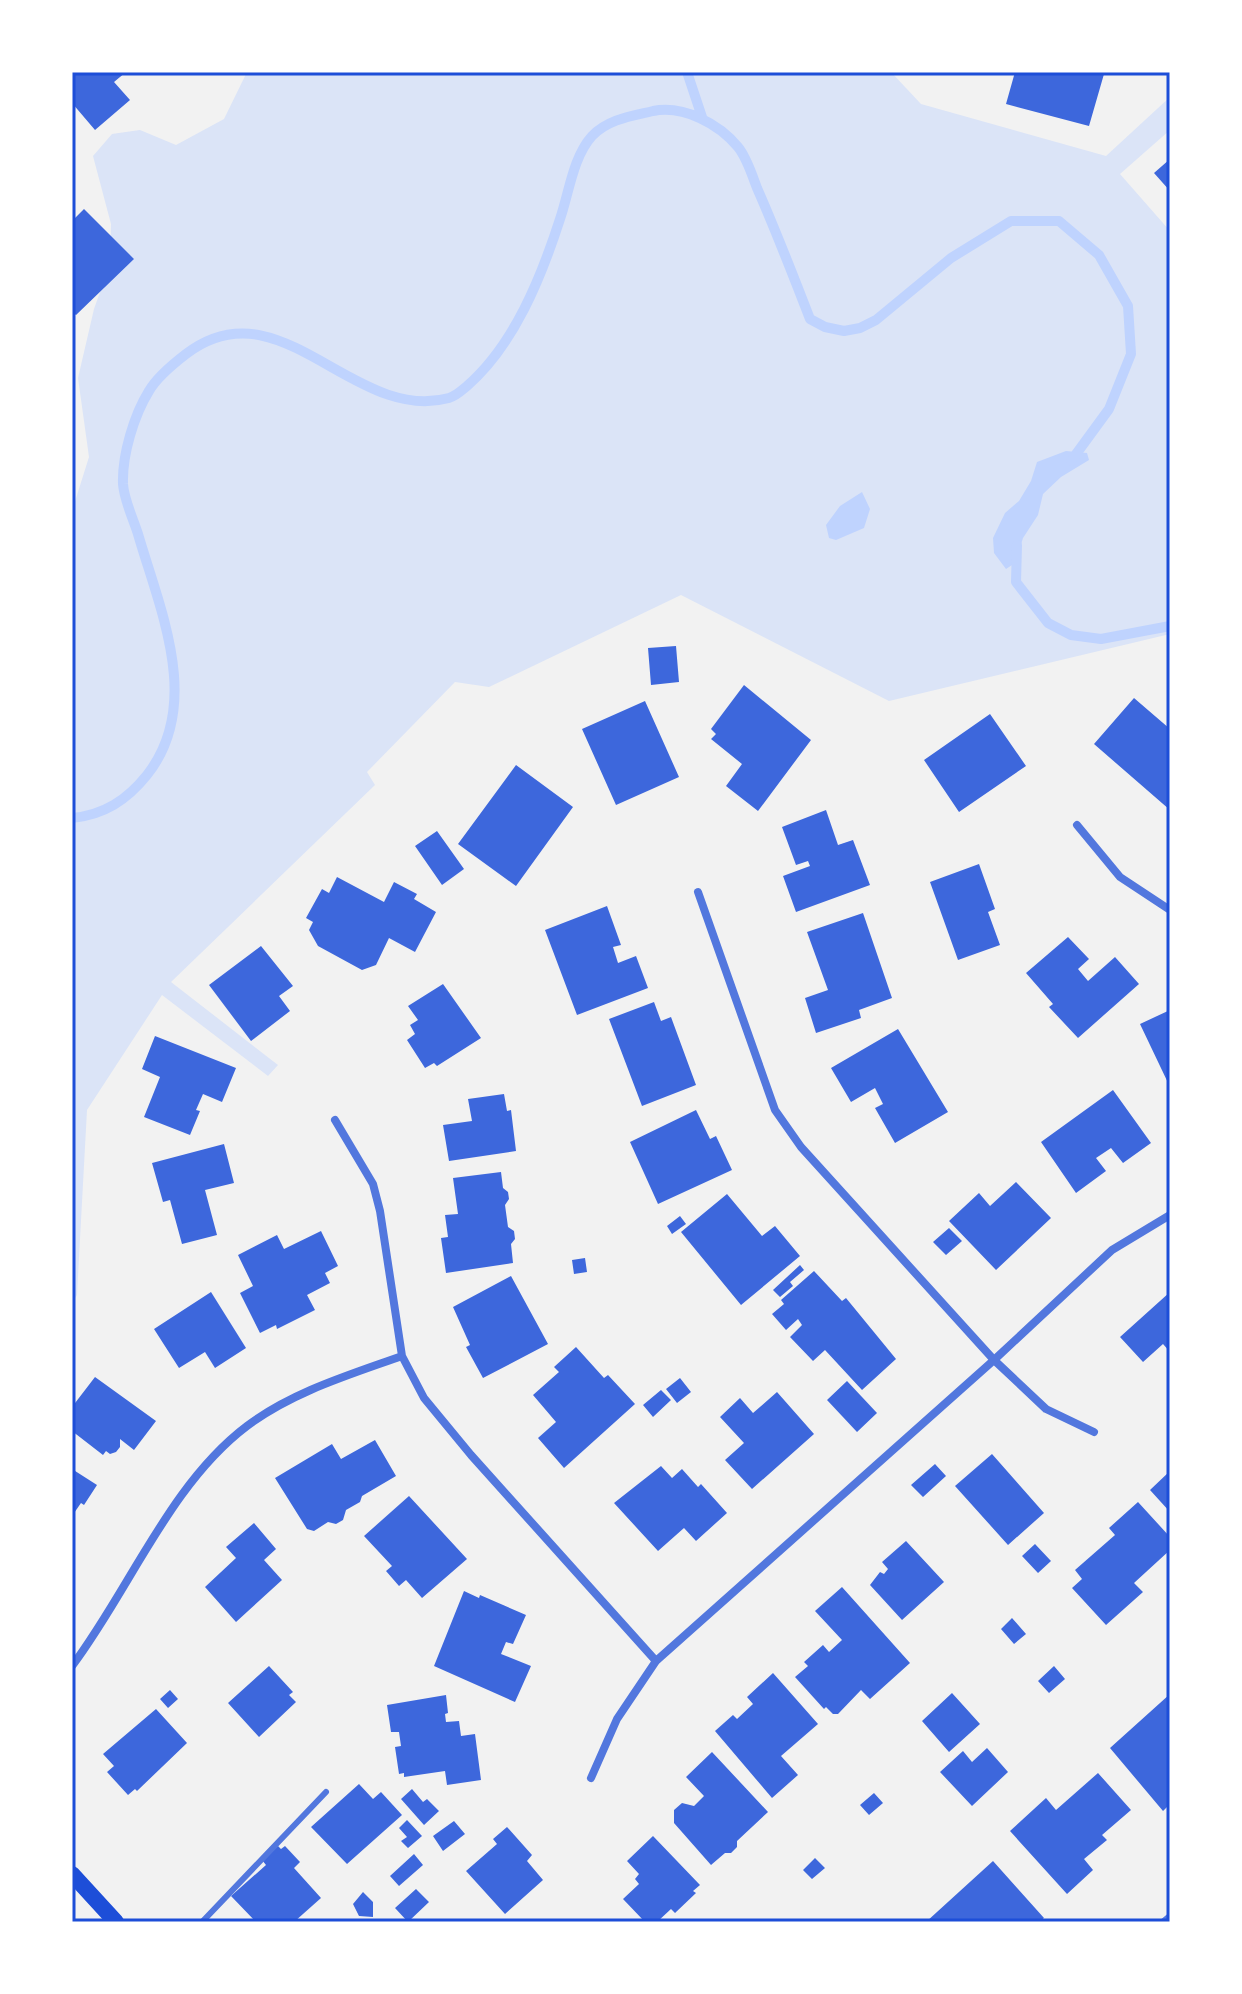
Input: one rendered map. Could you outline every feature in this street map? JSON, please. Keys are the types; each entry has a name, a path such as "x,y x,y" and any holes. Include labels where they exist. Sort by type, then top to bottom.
{"main road":[{"path":"72,1874 116,1922"}],"street":[{"path":"1077,825 1120,877 1170,910"},
{"path":"698,892 775,1110 801,1147 994,1360 1046,1409 1094,1432"},
{"path":"335,1120 373,1184 380,1211 402,1356 424,1398 471,1455 656,1661"},
{"path":"591,1778 617,1719 656,1661 994,1360 1112,1250 1170,1215"},
{"path":"72,1666 193,1478 219,1450 248,1425 277,1407 324,1383 402,1356"},
{"path":"1164,1922 1170,1917"}],"lane":[{"path":"202,1922 326,1792"}],"shaded area":[{"path":"247,72 891,72 921,104 1106,156 1170,97 1170,130 1120,174 1170,231 1170,634 889,701 681,595 489,687 455,682 367,772 375,785 171,982 278,1065 268,1076 162,995 87,1110 77,1295 72,1303 72,511 89,457 78,378 94,309 110,264 111,224 93,156 112,134 140,130 176,145 224,119"}],"water":[{"path":"1066,451 1087,453 1089,460 1061,477 1043,494 1038,515 1023,538 1015,563 1006,569 994,553 993,538 1005,513 1019,501 1031,481 1037,462"},
{"path":"862,492 870,509 864,528 836,540 829,538 826,525 840,506"}],"building":[{"path":"72,72 126,72 114,82 130,100 95,130 72,103"},
{"path":"1015,72 1104,74 1089,126 1006,104"},
{"path":"1170,159 1170,191 1154,173"},
{"path":"84,209 134,259 76,315 72,312 72,221"},
{"path":"676,646 679,682 651,685 648,648"},
{"path":"744,685 811,740 758,811 726,786 742,764 711,739 716,734 711,729"},
{"path":"1134,698 1170,729 1170,810 1094,744"},
{"path":"645,701 679,777 616,805 582,729"},
{"path":"990,714 1026,766 959,812 924,760"},
{"path":"516,765 573,807 516,886 458,844"},
{"path":"826,810 838,845 853,840 870,885 796,912 783,876 810,866 808,861 796,865 782,827"},
{"path":"437,831 464,869 442,885 415,846"},
{"path":"979,864 995,909 988,912 1000,945 958,960 930,882"},
{"path":"337,877 384,902 394,882 417,894 414,899 436,912 415,952 389,938 376,965 362,970 318,946 309,930 313,922 306,918 322,889 329,893"},
{"path":"607,906 621,945 613,947 618,963 636,956 648,988 577,1015 545,930"},
{"path":"863,913 892,998 859,1010 861,1018 816,1033 805,998 828,990 807,932"},
{"path":"1068,937 1089,959 1078,969 1088,981 1115,957 1139,984 1078,1038 1049,1007 1053,1004 1026,973"},
{"path":"261,946 293,986 279,996 290,1011 251,1041 209,985"},
{"path":"443,984 481,1038 437,1066 434,1063 425,1068 407,1040 415,1034 410,1025 418,1020 408,1006"},
{"path":"654,1002 661,1021 671,1017 696,1085 642,1106 609,1019"},
{"path":"1170,1010 1170,1087 1140,1024"},
{"path":"898,1029 948,1112 895,1143 875,1108 883,1104 875,1088 851,1102 831,1068"},
{"path":"155,1036 236,1068 222,1102 203,1094 190,1135 144,1117 160,1077 142,1069"},
{"path":"1113,1090 1151,1143 1123,1163 1111,1148 1096,1158 1106,1171 1076,1193 1041,1142"},
{"path":"504,1094 507,1111 511,1110 516,1151 449,1161 443,1125 472,1121 468,1099"},
{"path":"696,1110 710,1139 716,1136 732,1170 658,1204 630,1142"},
{"path":"224,1144 234,1183 205,1190 217,1235 182,1244 170,1200 163,1202 152,1163"},
{"path":"501,1172 503,1188 508,1192 509,1199 505,1205 508,1227 514,1231 515,1239 511,1244 513,1263 446,1273 441,1238 448,1237 445,1215 458,1214 453,1178"},
{"path":"1016,1182 1051,1218 996,1270 949,1221 979,1193 990,1206"},
{"path":"727,1194 762,1236 775,1226 800,1256 741,1305 681,1232"},
{"path":"680,1216 686,1224 672,1234 667,1226"},
{"path":"949,1228 962,1241 946,1255 933,1242"},
{"path":"321,1231 338,1266 325,1273 330,1283 307,1295 315,1310 277,1329 276,1325 260,1333 240,1293 253,1286 238,1255 277,1235 284,1249"},
{"path":"585,1258 587,1272 574,1274 572,1260"},
{"path":"800,1265 804,1270 790,1282 793,1286 780,1297 773,1290"},
{"path":"814,1271 842,1301 846,1298 896,1359 862,1390 825,1350 813,1361 790,1337 802,1325 798,1319 786,1330 772,1314 784,1304 781,1300"},
{"path":"511,1276 548,1344 483,1378 466,1347 470,1345 453,1307"},
{"path":"211,1292 246,1348 215,1368 205,1352 179,1368 154,1329"},
{"path":"1170,1292 1170,1352 1163,1344 1143,1362 1120,1337"},
{"path":"576,1347 604,1378 608,1375 635,1404 564,1468 538,1438 556,1422 533,1395 559,1372 554,1367"},
{"path":"95,1377 156,1421 134,1450 120,1439 116,1452 110,1454 106,1451 103,1455 72,1431 72,1407"},
{"path":"680,1378 691,1392 677,1403 666,1389"},
{"path":"847,1381 877,1413 857,1432 827,1400"},
{"path":"661,1390 671,1400 653,1417 643,1405"},
{"path":"777,1392 814,1434 752,1489 725,1460 744,1443 720,1417 740,1398 753,1413"},
{"path":"375,1440 396,1476 362,1496 360,1502 346,1510 343,1520 336,1524 328,1522 314,1531 307,1529 275,1478 332,1444 341,1459"},
{"path":"992,1454 1044,1513 1008,1545 955,1486"},
{"path":"935,1464 946,1476 923,1497 911,1485"},
{"path":"661,1466 672,1478 682,1469 698,1487 701,1484 727,1513 696,1541 684,1528 658,1551 614,1503"},
{"path":"72,1469 97,1485 84,1505 81,1503 72,1516"},
{"path":"1170,1471 1170,1512 1150,1490"},
{"path":"409,1496 467,1559 422,1598 406,1580 399,1586 386,1571 392,1566 364,1536"},
{"path":"1138,1502 1170,1537 1170,1550 1134,1583 1143,1592 1106,1625 1072,1588 1082,1579 1075,1570 1115,1535 1109,1528"},
{"path":"254,1523 276,1549 264,1560 282,1580 236,1622 205,1587 236,1558 226,1547"},
{"path":"906,1541 944,1582 902,1620 870,1585 880,1572 884,1574 888,1569 882,1562"},
{"path":"1035,1544 1051,1561 1038,1573 1022,1556"},
{"path":"842,1587 910,1663 870,1699 861,1690 838,1714 833,1714 826,1707 824,1709 795,1677 808,1666 804,1662 823,1645 829,1652 842,1640 815,1611"},
{"path":"464,1591 526,1615 513,1644 506,1642 501,1654 531,1666 515,1702 434,1666"},
{"path":"1012,1618 1026,1634 1014,1644 1001,1629"},
{"path":"269,1666 293,1692 289,1695 296,1702 259,1737 228,1703"},
{"path":"1054,1666 1065,1679 1049,1693 1038,1681"},
{"path":"773,1673 818,1724 781,1756 798,1775 772,1798 715,1731 733,1715 737,1719 753,1704 747,1697"},
{"path":"170,1690 178,1699 168,1708 160,1699"},
{"path":"952,1693 980,1724 949,1752 922,1721"},
{"path":"1170,1694 1170,1804 1163,1811 1110,1748"},
{"path":"446,1695 446,1722 459,1721 461,1736 475,1734 481,1780 447,1785 445,1771 404,1777 404,1773 399,1774 395,1747 401,1746 399,1732 391,1732 387,1705"},
{"path":"156,1709 187,1743 137,1791 135,1789 128,1795 107,1772 114,1766 103,1754"},
{"path":"987,1748 1008,1772 972,1806 940,1772 963,1751 972,1762"},
{"path":"712,1752 768,1812 737,1841 737,1847 731,1853 725,1853 711,1865 674,1823 674,1810 682,1803 694,1806 704,1796 686,1777"},
{"path":"1098,1773 1131,1810 1102,1835 1107,1840 1084,1859 1093,1870 1067,1894 1010,1831 1046,1798 1056,1810"},
{"path":"359,1784 373,1799 381,1792 402,1815 347,1864 311,1827"},
{"path":"412,1789 423,1802 427,1799 439,1811 424,1825 401,1799"},
{"path":"874,1793 883,1803 869,1815 860,1805"},
{"path":"407,1820 422,1836 408,1848 401,1841 407,1837 399,1828"},
{"path":"454,1821 465,1834 443,1851 433,1836"},
{"path":"507,1827 532,1855 527,1861 543,1880 505,1914 466,1871 497,1844 493,1839"},
{"path":"653,1836 700,1885 675,1913 671,1909 657,1922 645,1922 623,1899 639,1884 635,1879 639,1874 627,1861"},
{"path":"278,1846 281,1849 285,1846 300,1862 294,1868 321,1898 294,1922 256,1922 231,1896 266,1865 262,1860"},
{"path":"414,1854 423,1865 399,1886 390,1876"},
{"path":"815,1858 825,1868 812,1879 803,1870"},
{"path":"993,1861 1044,1918 1039,1922 989,1922 987,1919 984,1922 926,1922"},
{"path":"416,1889 429,1902 408,1922 395,1908"},
{"path":"363,1892 373,1902 373,1917 359,1916 353,1904"}],"waterway":[{"path":"687,72 702,117"},
{"path":"72,818 105,810 139,784 164,747 172,718 175,688 172,656 157,594 123,484 127,448 134,423 156,381 186,354 220,336 253,334 285,343 381,392 414,401 454,396 499,351 524,309 544,264 580,154 598,130 621,119 653,111 677,111 700,118 730,139 747,161 810,319 825,327 844,331 876,320 951,258 1011,221 1059,221 1099,255 1128,306 1131,354 1109,409 1071,461"},
{"path":"1017,545 1016,582 1048,623 1071,635 1101,639 1170,626"}]}
